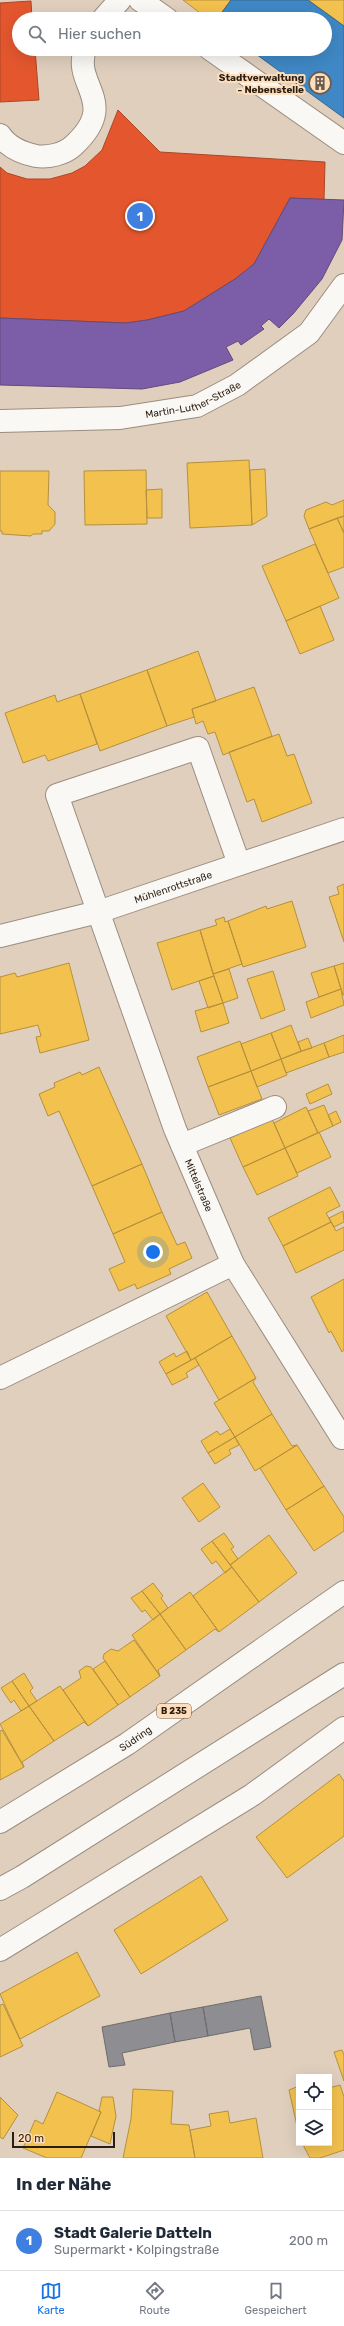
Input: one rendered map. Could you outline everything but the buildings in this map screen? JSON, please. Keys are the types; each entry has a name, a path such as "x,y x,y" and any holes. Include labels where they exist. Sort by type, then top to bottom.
{"street":[{"path":"109,12 120,0"},
{"path":"140,0 157,12"},
{"path":"0,135 15,149 41,157 68,150 82,138 89,128 95,103 83,65 84,56"},
{"path":"220,56 344,143"},
{"name":"Martin-Luther-Straße","path":"0,420 120,418 197,406 244,381 308,333 344,285"},
{"name":"Mittelstraße","path":"239,864 198,748 57,795 182,1145 234,1264 342,1438"},
{"name":"Mühlenrottstraße","path":"0,936 98,912 344,829"},
{"path":"182,1145 275,1107"},
{"path":"0,1378 234,1264"},
{"name":"Südring","path":"0,1822 127,1744 344,1592"},
{"path":"0,1889 22,1877 344,1674"},
{"path":"0,1950 252,1795 344,1728"}],"place":[{"name":"Stadtverwaltung - Nebenstelle","path":"320,83"},
{"name":"Stadt Galerie Datteln","path":"140,216"}]}
